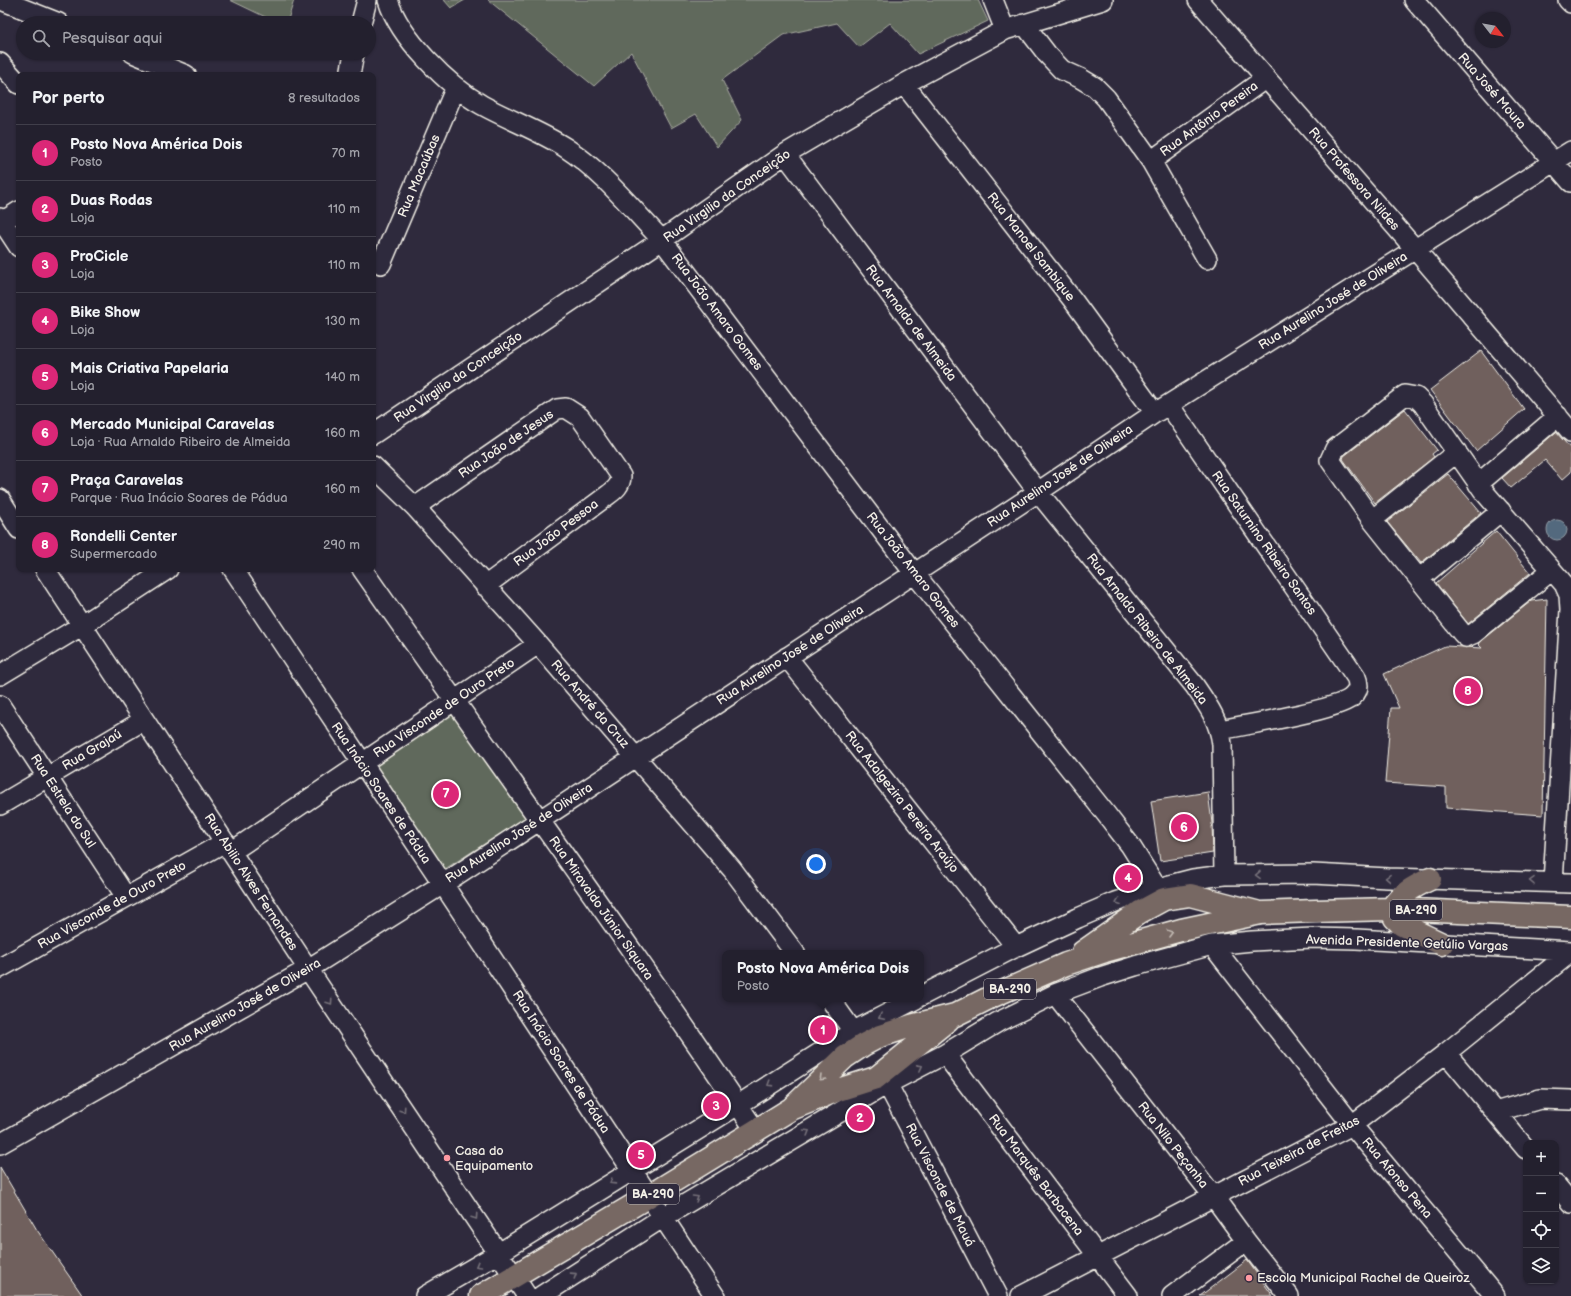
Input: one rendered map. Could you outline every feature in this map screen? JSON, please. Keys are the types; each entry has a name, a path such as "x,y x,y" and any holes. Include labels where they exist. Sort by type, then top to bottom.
{"main road":[{"path":"1430,879 1413,887 1398,898 1391,909 1395,918 1402,924 1442,944"},
{"name":"Avenida Presidente Getúlio Vargas","path":"1066,964 1140,912 1161,894 1190,895 1261,913"},
{"path":"1190,895 1199,904 1201,912 1199,926"},
{"name":"Avenida Presidente Getúlio Vargas","path":"791,1109 845,1057 858,1038 886,1035 911,1026 955,1015 993,996 1066,964 1149,938 1261,913 1391,909 1571,917"},
{"path":"1140,912 1141,925 1149,938"},
{"name":"Avenida Presidente Getúlio Vargas","path":"481,1296 791,1109 838,1090 883,1076 955,1015"},
{"path":"845,1057 852,1073 883,1076 898,1048 886,1035"}],"street":[{"path":"1,0 41,16"},
{"path":"363,16 367,0"},
{"name":"Rua João Amaro Gomes","path":"388,0 394,16 408,38 429,62 456,87 480,104 565,147 581,159 620,196 662,240 914,574 1130,845 1161,894"},
{"path":"992,0 1004,30"},
{"name":"Rua Virgilio da Conceição","path":"376,432 662,240 785,154 904,84 1004,30 1103,0"},
{"name":"Rua Professora Nildes","path":"1198,0 1415,249 1571,432"},
{"name":"Rua José Moura","path":"1414,0 1571,182"},
{"path":"1568,0 1571,3"},
{"name":"Rua Antônio Pereira","path":"1024,24 1047,54 1062,70 1095,87 1106,98 1151,161 1266,78"},
{"path":"150,60 179,72"},
{"path":"351,72 353,60"},
{"path":"0,63 16,81"},
{"name":"Rua Manoel Sambique","path":"904,84 1072,299 1162,409"},
{"name":"Rua Macaúbas","path":"381,264 456,87"},
{"name":"Rua Aurelino José de Oliveira","path":"0,1144 308,969 443,884 539,819 914,574 1162,409 1571,151"},
{"name":"Rua Arnaldo de Almeida","path":"785,154 1038,492"},
{"path":"1151,161 1207,259"},
{"path":"16,213 1,221 16,242"},
{"path":"1552,570 1473,634 1466,637 1372,520 1330,460 1335,448 1405,395 1416,397 1423,404 1478,484 1552,570 1567,589 1570,610 1562,882"},
{"name":"Rua João de Jesus","path":"415,507 557,409 566,408 580,417 620,476"},
{"name":"Rua Saturnino Ribeiro Santos","path":"1162,409 1356,677 1358,682 1358,690 1353,697 1346,702 1316,710 1220,730"},
{"path":"1478,484 1558,416"},
{"path":"1372,520 1457,452"},
{"name":"Rua André da Cruz","path":"376,469 415,507 538,644 732,869 793,950"},
{"name":"Rua João Pessoa","path":"485,586 613,491 621,482 620,476"},
{"name":"Rua Arnaldo Ribeiro de Almeida","path":"1038,492 1194,685 1208,706 1220,730 1224,876"},
{"path":"7,507 16,524"},
{"path":"1419,579 1501,511"},
{"name":"Rua Abilio Alves Fernandes","path":"47,572 308,969 527,1296"},
{"path":"0,675 81,626 163,572"},
{"name":"Rua Inácio Soares de Pádua","path":"235,572 715,1296"},
{"name":"Rua Miravaldo Júnior Siquara","path":"364,572 539,819 755,1130"},
{"name":"Rua Visconde de Ouro Preto","path":"0,968 126,897 228,847 362,764 538,644"},
{"name":"Rua Adalgezira Pereira Araújo","path":"787,657 1016,947"},
{"name":"Rua Estrela do Sul","path":"0,705 126,897"},
{"name":"Rua Grajaú","path":"0,805 144,720"},
{"name":"Avenida Presidente Getúlio Vargas","path":"924,994 1016,947 1115,902 1161,894 1193,879 1224,876 1313,874 1430,879 1562,882"},
{"name":"Avenida Presidente Getúlio Vargas","path":"541,1296 883,1076 945,1054 998,1022 1055,994 1135,966 1212,945 1252,941 1313,938 1356,939 1571,952"},
{"name":"Rua Afonso Pena","path":"1212,945 1352,1125 1495,1296"},
{"name":"Rua Teixeira de Freitas","path":"1021,1296 1352,1125 1446,1053 1571,952"},
{"name":"Rua Nilo Peçanha","path":"1055,994 1214,1197 1289,1296"},
{"path":"832,1002 858,1038"},
{"name":"Avenida Presidente Getúlio Vargas","path":"425,1296 499,1253 738,1105 858,1038 912,1002"},
{"path":"1446,1053 1523,1145"},
{"name":"Rua Marquês Barbacena","path":"945,1054 1128,1296"},
{"name":"Rua Visconde de Mauá","path":"883,1076 998,1296"},
{"path":"1495,1112 1540,1099 1571,1100"},
{"path":"1559,1189 1571,1203"},
{"path":"1172,1296 1246,1241"}],"green space":[{"path":"230,0 294,0 289,16 263,16"},
{"path":"444,0 465,0 451,8"},
{"path":"488,0 978,0 988,21 918,54 890,23 859,47 837,23 783,35 722,80 742,120 717,147 696,114 671,128 631,52 594,86"},
{"path":"452,714 525,818 437,874 368,771"}],"water":[{"path":"1557,520 1564,523 1567,530 1564,537 1557,540 1550,537 1547,530 1550,523"}],"building":[{"path":"1481,351 1524,409 1476,451 1430,390"},
{"path":"1405,409 1437,450 1432,454 1434,457 1375,503 1343,459 1344,456"},
{"path":"1556,432 1571,449 1571,472 1562,480 1545,460 1511,488 1502,478"},
{"path":"1448,474 1481,513 1421,563 1387,522"},
{"path":"1496,531 1530,573 1468,624 1436,583"},
{"path":"1547,599 1543,815 1446,808 1446,787 1385,783 1391,708 1399,708 1384,674 1445,646 1482,648 1478,644 1531,601"},
{"path":"1208,792 1212,823 1213,853 1160,861 1151,801"},
{"path":"0,1167 37,1230 83,1296 0,1296"},
{"name":"Escola Municipal Rachel de Queiroz","path":"1247,1260 1273,1296 1200,1296 1233,1271"}],"place":[{"name":"Rondelli Center","path":"1468,691"},
{"name":"Praça Caravelas","path":"446,794"},
{"name":"Mercado Municipal Caravelas","path":"1184,827"},
{"name":"Bike Show","path":"1128,878"},
{"name":"Posto Nova América Dois","path":"823,1030"},
{"name":"ProCicle","path":"716,1106"},
{"name":"Duas Rodas","path":"860,1118"},
{"name":"Mais Criativa Papelaria","path":"641,1155"},
{"name":"Casa do Equipamento","path":"447,1158"},
{"name":"Escola Municipal Rachel de Queiroz","path":"1249,1278"}]}
